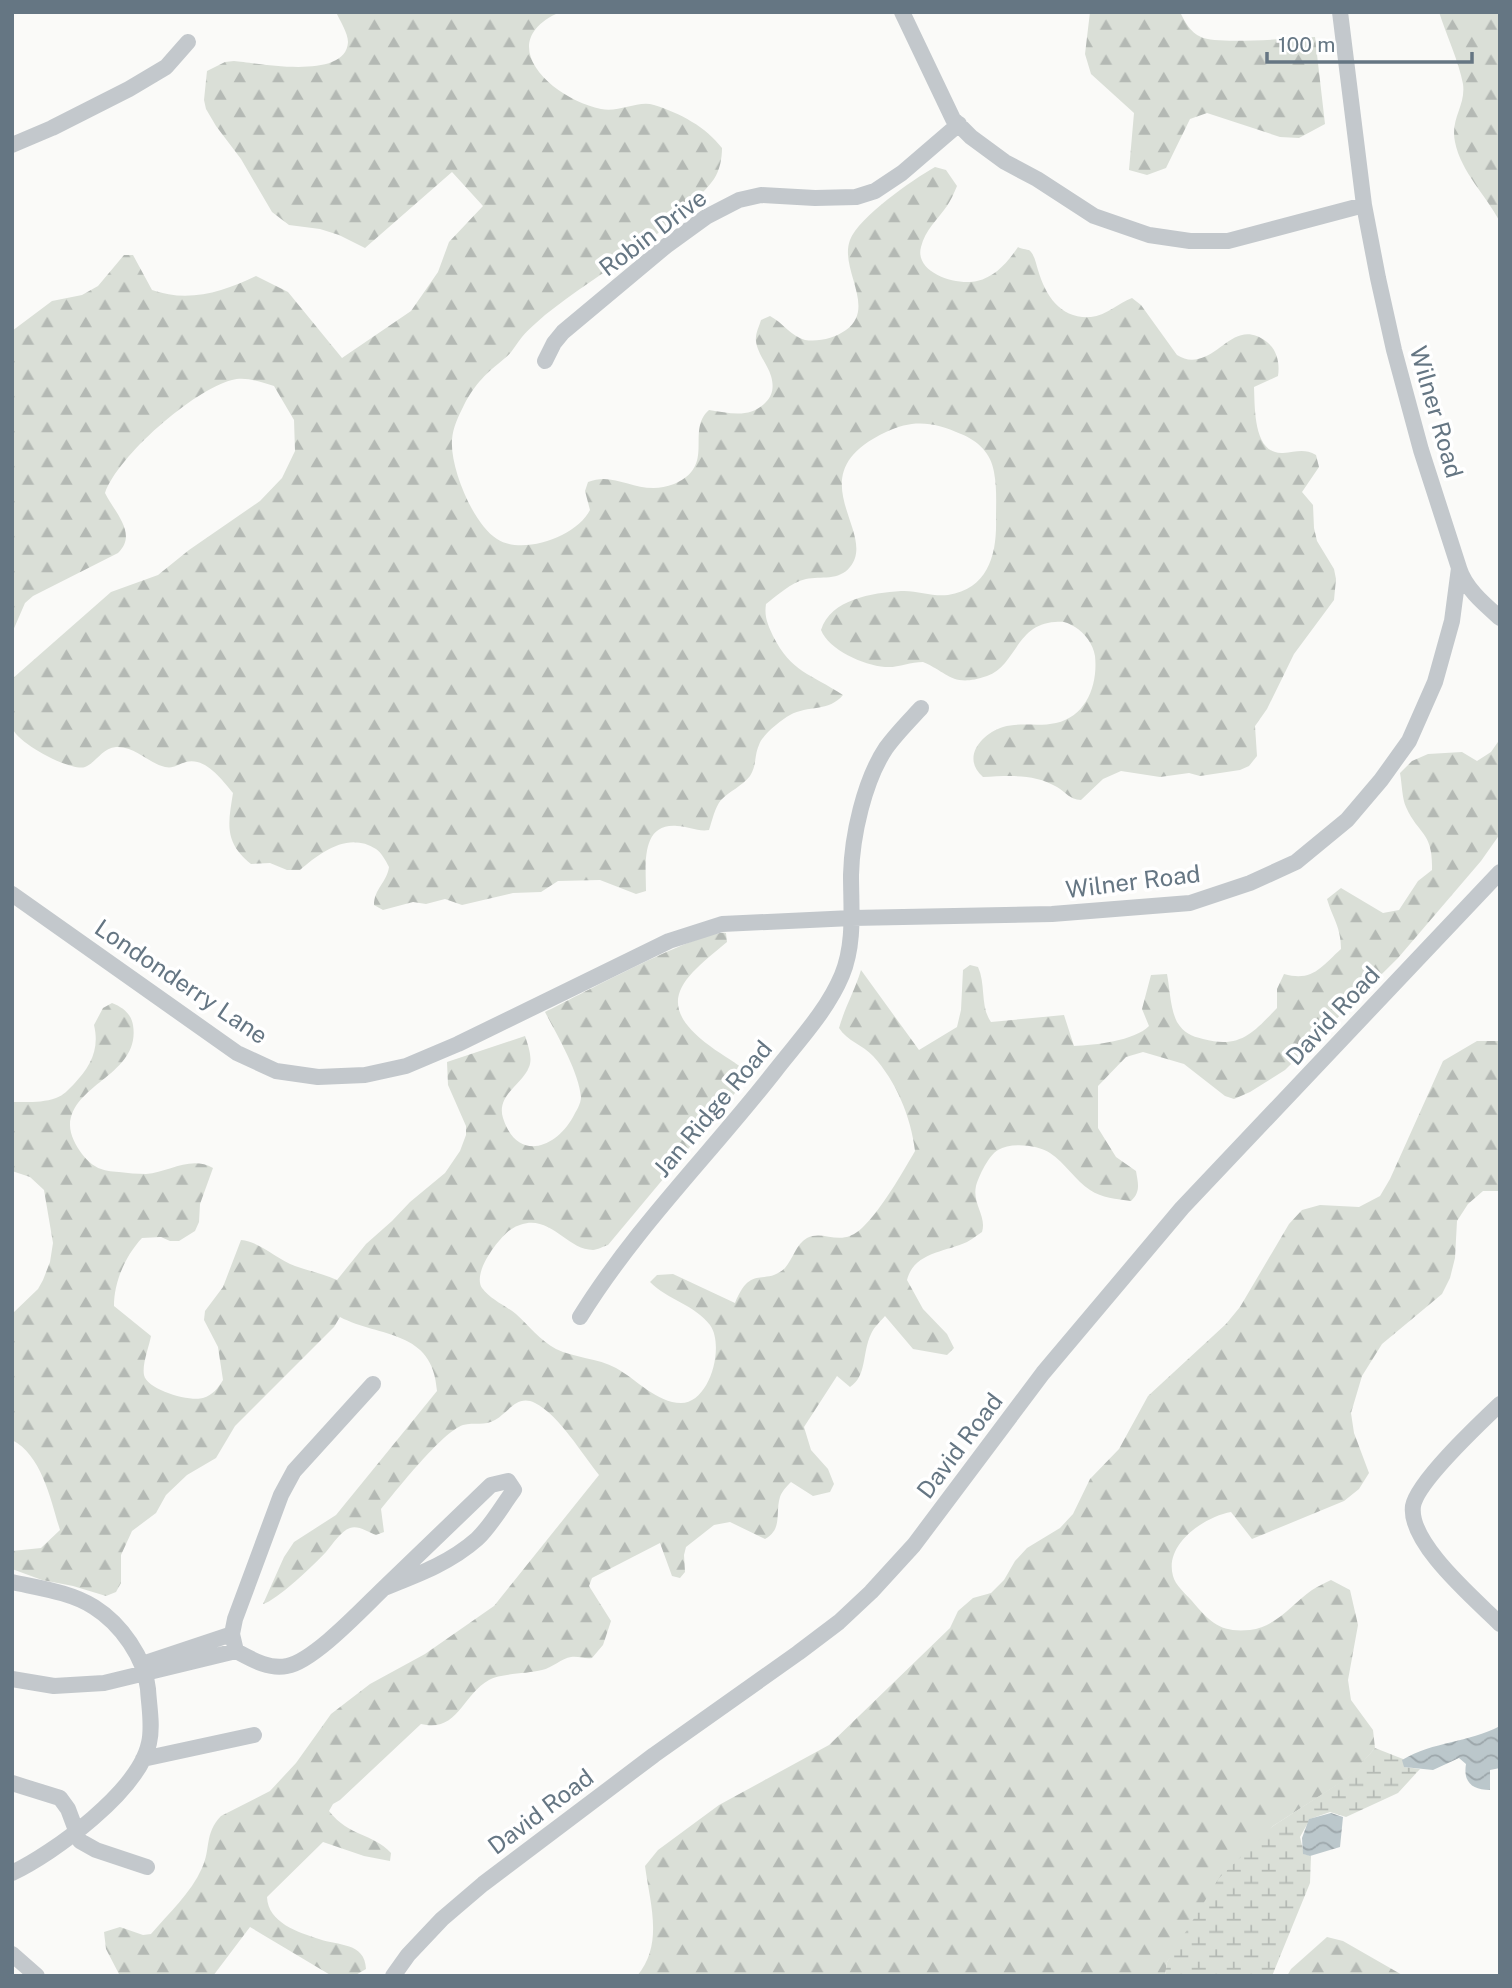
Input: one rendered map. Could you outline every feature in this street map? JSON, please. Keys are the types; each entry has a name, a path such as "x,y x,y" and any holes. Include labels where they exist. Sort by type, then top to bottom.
{"street":[{"path":"902,12 953,119 971,137 1005,162 1094,216 1149,235 1190,241 1228,241 1364,205"},
{"name":"Wilner Road","path":"531,1008 669,941 722,924 1052,914 1190,903 1250,883 1296,862 1347,820 1381,780 1409,741 1435,682 1452,621 1459,568 1421,450 1394,350 1364,205 1340,12"},
{"path":"12,145 129,89 166,66 188,41"},
{"name":"Robin Drive","path":"545,361 563,332 666,246 706,217 739,200 761,195 856,197 875,191 902,173 959,124"},
{"path":"1459,568 1461,576 1482,603 1500,618"},
{"name":"Jan Ridge Road","path":"580,1317 599,1287 667,1200 748,1105 830,1001 843,973 851,940 851,872 860,813 868,787 885,750 921,708"},
{"name":"David Road","path":"393,1976 408,1955 442,1919 483,1884 654,1755 798,1653 839,1622 871,1592 914,1545 1043,1373 1182,1208 1500,872"},
{"name":"Londonderry Lane","path":"12,894 237,1053 276,1071 318,1077 365,1075 405,1066 458,1044 531,1008"},
{"path":"236,1651 232,1634 253,1565 281,1495 294,1471 373,1384"},
{"path":"1500,1404 1461,1442 1420,1491 1413,1505 1414,1525 1430,1553 1500,1624"},
{"path":"144,1669 236,1651 259,1663 286,1667 301,1661 384,1588 491,1485 508,1481 514,1490 479,1537 435,1567 384,1588"},
{"path":"12,1582 58,1592 92,1605 109,1618 126,1638 144,1669 150,1716 149,1743 143,1759 128,1783 75,1832 12,1873"},
{"path":"12,1679 54,1686 104,1683 232,1634"},
{"path":"143,1759 254,1735"},
{"path":"12,1783 60,1798 68,1809 80,1841 96,1850 147,1867"},
{"path":"12,1954 37,1976"}],"green space":[{"path":"336,12 560,12 540,25 530,39 530,54 537,69 549,83 583,104 601,109 648,104 664,108 700,127 722,148 718,172 701,194 652,239 539,320 482,379 464,405 452,440 459,480 472,508 488,532 508,544 548,541 574,528 590,510 585,491 588,482 609,479 650,488 674,484 687,477 698,458 699,428 702,418 709,410 746,413 760,407 770,396 773,387 771,376 756,341 761,320 770,316 805,340 827,339 846,330 855,321 858,311 849,263 850,240 875,210 935,167 946,170 957,186 947,206 925,235 921,247 924,264 939,276 969,282 984,279 1000,268 1018,247 1031,252 1045,289 1063,310 1080,317 1091,317 1107,312 1132,298 1141,305 1177,355 1185,359 1195,360 1207,356 1231,340 1247,334 1267,342 1277,357 1278,376 1254,387 1258,428 1266,446 1273,452 1304,451 1316,455 1319,467 1302,492 1313,505 1317,541 1334,569 1336,579 1334,600 1294,654 1267,709 1255,726 1257,756 1249,766 1240,770 1200,776 1189,773 1160,777 1121,771 1103,779 1081,800 1039,779 1021,776 983,777 977,770 974,755 976,748 987,735 1003,727 1050,724 1067,719 1076,714 1088,697 1095,677 1094,652 1082,632 1065,622 1042,624 1024,637 997,671 966,680 952,678 923,662 890,667 876,666 848,655 831,644 821,630 826,620 843,605 866,596 890,592 948,595 973,585 988,568 996,532 996,484 990,459 983,448 967,437 942,427 923,424 905,425 886,432 859,449 846,466 842,484 844,502 855,537 856,553 850,567 835,576 800,581 766,604 766,617 773,636 787,657 803,671 843,695 831,704 790,715 768,732 759,745 750,776 721,800 709,830 677,826 657,831 648,848 646,891 636,894 600,880 558,881 541,892 513,893 462,905 445,899 426,904 413,902 383,910 374,905 389,867 378,850 366,844 355,842 335,846 300,870 287,870 270,863 251,864 232,840 229,823 233,793 207,766 193,761 165,767 129,749 116,747 107,750 85,767 78,767 44,754 23,740 12,727 12,679 111,592 158,575 260,501 282,478 295,451 294,420 274,386 237,379 216,386 198,397 178,410 141,444 125,461 105,493 123,523 126,538 124,546 118,553 33,596 25,603 12,633 12,331 52,301 82,295 98,286 124,255 133,255 152,290 165,294 205,294 256,276 288,292 342,358 411,311 438,272 449,242 483,206 452,172 365,248 320,229 289,225 272,212 241,159 206,109 204,100 207,71 225,62 234,61 299,67 333,62 344,54 348,42"},
{"path":"1090,12 1180,12 1186,23 1201,37 1222,41 1315,37 1325,124 1299,138 1280,137 1207,113 1190,119 1166,168 1147,175 1129,170 1134,113 1091,74 1085,54"},
{"path":"1439,12 1500,12 1500,222 1458,153 1454,134 1463,84"},
{"path":"1500,739 1500,834 1481,861 1398,958 1285,1070 1234,1099 1225,1096 1184,1064 1143,1052 1126,1057 1098,1086 1098,1128 1116,1157 1136,1171 1138,1191 1131,1201 1095,1193 1055,1157 1039,1148 1010,1146 998,1150 991,1157 975,1192 983,1221 982,1232 967,1242 924,1258 916,1264 907,1280 923,1309 947,1334 954,1348 947,1355 913,1349 885,1316 868,1341 859,1377 850,1387 837,1376 804,1427 811,1450 828,1469 834,1484 830,1492 813,1496 791,1482 780,1497 776,1526 765,1539 730,1522 714,1525 686,1547 685,1572 680,1578 672,1576 660,1543 592,1578 589,1586 611,1621 603,1645 592,1658 571,1657 542,1670 489,1680 472,1694 452,1718 433,1725 421,1724 333,1804 329,1811 337,1819 384,1847 391,1853 390,1861 364,1856 323,1842 267,1897 278,1920 319,1939 356,1949 364,1960 366,1969 354,1976 332,1976 250,1927 213,1976 120,1976 106,1949 104,1932 120,1927 143,1935 151,1934 192,1886 205,1861 212,1829 221,1816 270,1791 296,1763 331,1714 370,1684 425,1654 494,1606 599,1475 553,1416 535,1403 518,1402 495,1420 463,1425 443,1439 381,1509 384,1532 376,1535 356,1527 350,1528 295,1581 263,1604 284,1557 294,1542 336,1515 437,1391 433,1371 426,1356 415,1346 340,1317 334,1327 235,1426 216,1458 187,1475 166,1495 156,1513 132,1531 121,1555 121,1583 116,1592 106,1596 42,1580 12,1569 12,1551 41,1548 60,1530 38,1467 31,1456 12,1440 12,1314 38,1289 50,1262 53,1243 44,1190 30,1177 12,1171 12,1102 51,1100 74,1084 92,1058 96,1042 94,1025 103,1008 112,1003 128,1014 133,1025 133,1042 127,1056 117,1068 82,1099 74,1111 70,1129 80,1151 94,1166 113,1172 146,1174 196,1163 213,1168 200,1204 199,1222 195,1231 179,1241 161,1237 142,1238 122,1269 114,1306 151,1336 144,1366 147,1380 170,1394 197,1399 212,1393 223,1380 218,1347 204,1320 205,1311 223,1287 241,1240 255,1244 295,1266 337,1280 366,1244 445,1173 460,1151 466,1135 466,1126 448,1085 447,1062 525,1036 530,1051 530,1063 526,1073 503,1103 503,1118 509,1132 517,1141 537,1146 547,1143 565,1128 581,1097 572,1065 545,1012 666,952 713,934 726,933 727,942 687,979 680,991 678,1003 681,1016 692,1030 750,1075 608,1245 595,1250 583,1248 545,1226 523,1224 510,1230 499,1241 480,1274 480,1282 485,1292 516,1314 556,1349 609,1365 655,1395 681,1403 691,1401 707,1384 715,1359 714,1334 710,1325 697,1312 650,1282 657,1275 673,1274 735,1303 747,1283 753,1279 771,1276 785,1268 807,1238 848,1237 863,1227 884,1201 915,1151 906,1113 889,1077 873,1056 839,1028 861,970 919,1050 957,1027 961,1010 963,970 970,965 978,967 985,1009 991,1022 1064,1015 1074,1046 1124,1039 1149,1026 1142,1009 1151,975 1167,974 1173,1011 1182,1029 1191,1035 1216,1042 1245,1037 1277,1008 1277,989 1284,974 1310,974 1341,949 1338,929 1327,899 1341,888 1383,913 1399,910 1418,881 1432,870 1428,841 1406,807 1400,773 1412,761 1428,754 1462,752 1477,761 1491,752"},
{"path":"1477,1041 1500,1041 1500,1191 1483,1191 1468,1204 1457,1221 1455,1258 1442,1294 1382,1344 1362,1376 1351,1413 1354,1433 1369,1473 1359,1489 1344,1501 1252,1539 1231,1512 1209,1520 1198,1526 1180,1543 1172,1564 1174,1579 1204,1615 1223,1628 1231,1630 1250,1630 1268,1624 1312,1590 1331,1580 1350,1590 1358,1625 1348,1680 1351,1700 1373,1730 1375,1748 1351,1776 1273,1826 1167,1962 1165,1976 637,1976 645,1964 653,1937 652,1909 645,1866 658,1850 719,1805 829,1745 950,1628 958,1611 973,1598 991,1593 1027,1548 1060,1528 1073,1514 1090,1479 1119,1449 1148,1396 1226,1324 1240,1307 1289,1224 1302,1210 1320,1205 1359,1207 1380,1196 1443,1061"},
{"path":"1375,1748 1403,1759 1405,1767 1420,1769 1398,1793 1346,1817 1330,1812 1310,1819 1300,1837 1304,1854 1311,1856 1310,1883 1272,1976 1165,1976 1167,1962 1219,1878 1273,1826 1350,1776"},
{"path":"1327,1937 1343,1941 1404,1976 1287,1976 1291,1969"}],"water":[{"path":"1500,1726 1500,1768 1490,1770 1490,1790 1470,1784 1466,1776 1466,1764 1459,1758 1433,1770 1404,1767 1402,1760 1414,1754"},
{"path":"1331,1813 1343,1817 1340,1847 1310,1856 1303,1854 1302,1838 1309,1819"}]}
